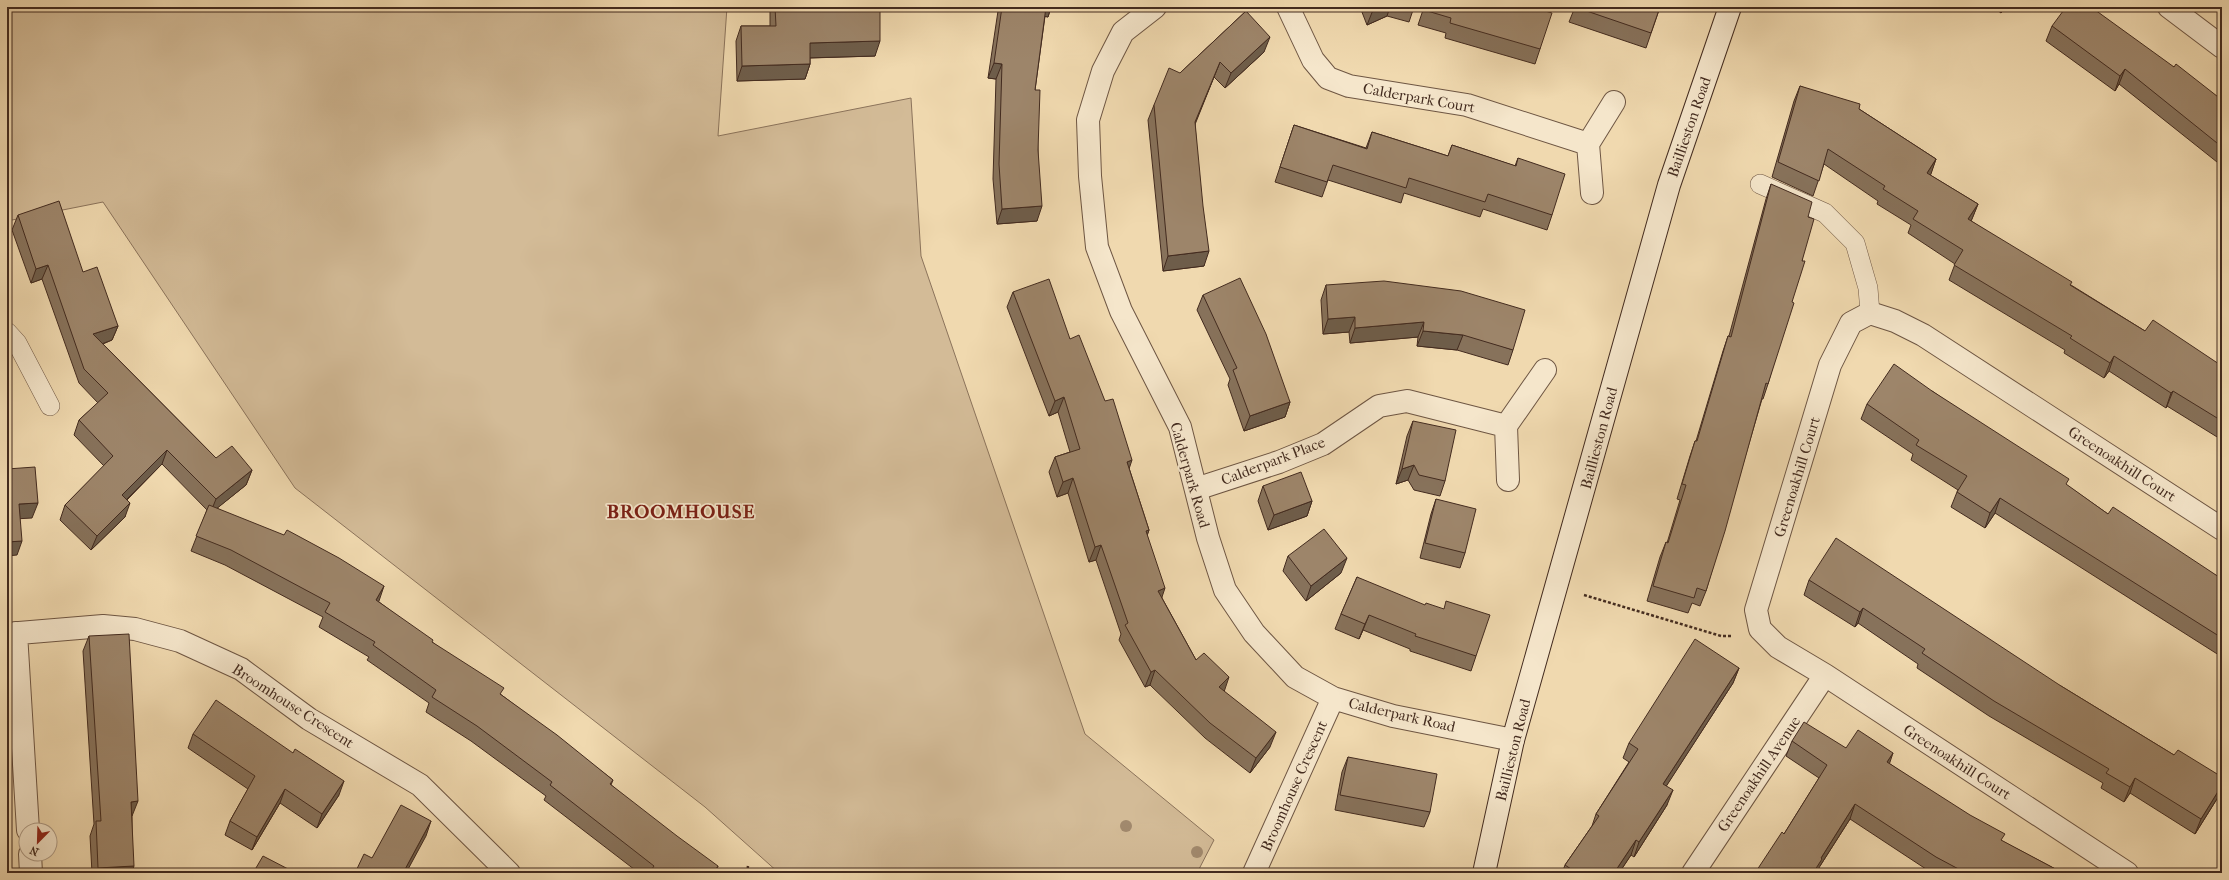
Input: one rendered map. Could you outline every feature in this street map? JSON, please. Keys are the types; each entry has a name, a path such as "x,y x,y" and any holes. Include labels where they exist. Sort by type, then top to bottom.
{"street":[{"name":"Calderpark Road","path":"1155,7 1123,32 1103,71 1088,120 1090,176 1097,247 1121,311 1180,427 1208,538 1225,590 1254,633 1295,678 1333,698 1393,716 1513,740"},
{"name":"Calderpark Court","path":"1288,7 1313,60 1328,78 1349,86 1467,105 1588,144"},
{"name":"Baillieston Road","path":"1484,873 1513,740 1558,586 1669,185 1730,7"},
{"path":"2169,7 2222,47"},
{"path":"1592,192 1588,144 1614,102"},
{"name":"Greenoakhill Court","path":"2127,873 1778,646 1760,629 1756,610 1830,365 1851,323 1870,313 1895,320 1923,335 2222,529"},
{"path":"1508,480 1506,426 1545,370"},
{"name":"Calderpark Place","path":"1196,489 1279,462 1323,444 1379,406 1407,401 1506,426"},
{"name":"Broomhouse Crescent","path":"27,822 11,633 103,626 135,629 180,641 241,669 309,719 420,785 508,873"},
{"name":"Greenoakhill Avenue","path":"1693,873 1824,675"},
{"name":"Broomhouse Crescent","path":"1254,873 1333,698"},
{"path":"30,862 31,873"}],"lane":[{"path":"1760,184 1825,213 1855,243 1868,288 1870,313"},
{"path":"7,332 17,343 50,406"}],"path":[{"path":"1558,586 1721,636 1737,636 1760,629"},
{"path":"747,873 748,866"}],"shaded area":[{"path":"7,7 727,7 718,136 911,98 921,256 1085,734 1214,840 1197,873 779,873 705,807 295,488 103,202 7,221"}],"building":[{"path":"775,7 880,7 880,41 810,43 810,64 742,66 741,26 776,26"},
{"path":"1002,7 1046,7 1035,90 1040,90 1038,150 1042,206 1002,209 999,164 1002,64 994,63"},
{"path":"1372,7 1379,7 1373,10"},
{"path":"1425,7 1532,7 1552,13 1540,49 1450,23 1451,18 1424,10"},
{"path":"1575,7 1660,7 1651,33"},
{"path":"2066,7 2091,7 2174,67 2176,64 2222,100 2222,147 2125,69 2120,76 2052,26"},
{"path":"1246,11 1270,37 1231,73 1220,62 1195,122 1209,251 1168,256 1154,105 1169,68 1180,73"},
{"path":"1800,86 1860,104 1859,109 1936,159 1927,173 1978,204 1968,219 2072,282 2070,285 2145,331 2153,320 2222,366 2222,421 2173,391 2171,393 2114,356 2110,363 2070,338 2072,336 1954,265 1963,250 1913,219 1918,211 1883,189 1885,186 1828,149 1819,181 1778,162"},
{"path":"1294,125 1367,149 1372,132 1448,156 1452,145 1516,166 1518,158 1565,174 1552,215 1488,194 1485,202 1409,178 1406,188 1333,165 1327,182 1280,167"},
{"path":"1771,184 1812,202 1808,217 1814,219 1802,261 1805,261 1792,302 1794,303 1768,384 1766,383 1725,531 1706,591 1697,588 1694,598 1653,586 1666,542 1668,543 1686,485 1682,484 1695,441 1697,441 1728,336 1731,337"},
{"path":"59,201 83,272 97,267 118,326 93,334 216,458 232,446 252,470 216,499 167,450 122,495 130,503 97,536 65,505 113,456 79,420 108,393 84,369 48,265 36,269 18,215"},
{"path":"1240,278 1266,334 1290,402 1250,416 1233,370 1237,368 1203,295"},
{"path":"1049,279 1070,339 1079,335 1105,401 1113,399 1132,460 1127,462 1149,530 1146,531 1165,588 1158,591 1196,660 1204,653 1229,677 1219,687 1276,732 1256,758 1210,723 1155,670 1151,672 1125,625 1128,623 1101,545 1095,547 1073,478 1063,482 1055,457 1080,449 1064,397 1055,401 1013,292"},
{"path":"1384,281 1461,291 1525,310 1513,350 1463,335 1423,331 1424,322 1355,328 1355,317 1328,319 1326,285"},
{"path":"7,356 10,363 7,364"},
{"path":"1894,364 1932,391 2069,479 2066,484 2108,514 2113,507 2222,579 2222,638 2000,498 1990,513 1957,492 1967,476 1916,445 1919,440 1867,404"},
{"path":"1413,421 1456,430 1445,481 1419,475 1414,465 1402,469"},
{"path":"35,467 38,503 19,504 22,541 7,542 7,469"},
{"path":"1301,472 1312,501 1274,515 1263,486"},
{"path":"1436,499 1476,509 1465,553 1425,543"},
{"path":"209,505 284,535 287,530 339,558 384,586 376,600 433,640 432,642 504,688 500,694 557,735 613,780 610,784 718,866 713,873 658,873 652,869 654,866 550,785 552,782 477,726 432,697 436,690 373,645 375,642 325,612 330,603 231,550 196,536"},
{"path":"1324,529 1347,558 1311,586 1288,556"},
{"path":"1836,538 2061,686 2174,755 2178,750 2222,777 2222,785 2201,819 2135,778 2130,787 2106,773 2109,769 1994,701 1922,653 1925,649 1863,608 1860,612 1809,580"},
{"path":"1357,577 1425,605 1426,603 1444,609 1446,601 1490,615 1476,656 1415,636 1416,634 1369,615 1365,624 1341,614"},
{"path":"129,634 138,801 131,802 134,866 98,868 96,821 101,821 89,636"},
{"path":"1695,639 1739,668 1663,784 1673,790 1639,842 1636,840 1614,873 1577,873 1565,865 1599,816 1596,814 1638,749 1629,743"},
{"path":"216,700 293,753 295,749 344,781 322,814 285,789 257,837 230,821 255,776 193,734"},
{"path":"1804,722 1846,748 1858,730 1893,753 1887,762 1970,815 2005,834 2001,840 2063,873 1966,873 1936,857 1855,804 1813,873 1755,873 1782,832 1784,834 1827,765 1792,741"},
{"path":"1348,757 1437,774 1430,812 1340,795"},
{"path":"401,805 431,821 403,873 355,873 364,854 372,858"},
{"path":"263,856 290,870 288,873 253,873"}],"district":[{"name":"BROOMHOUSE","path":"681,512"}]}
